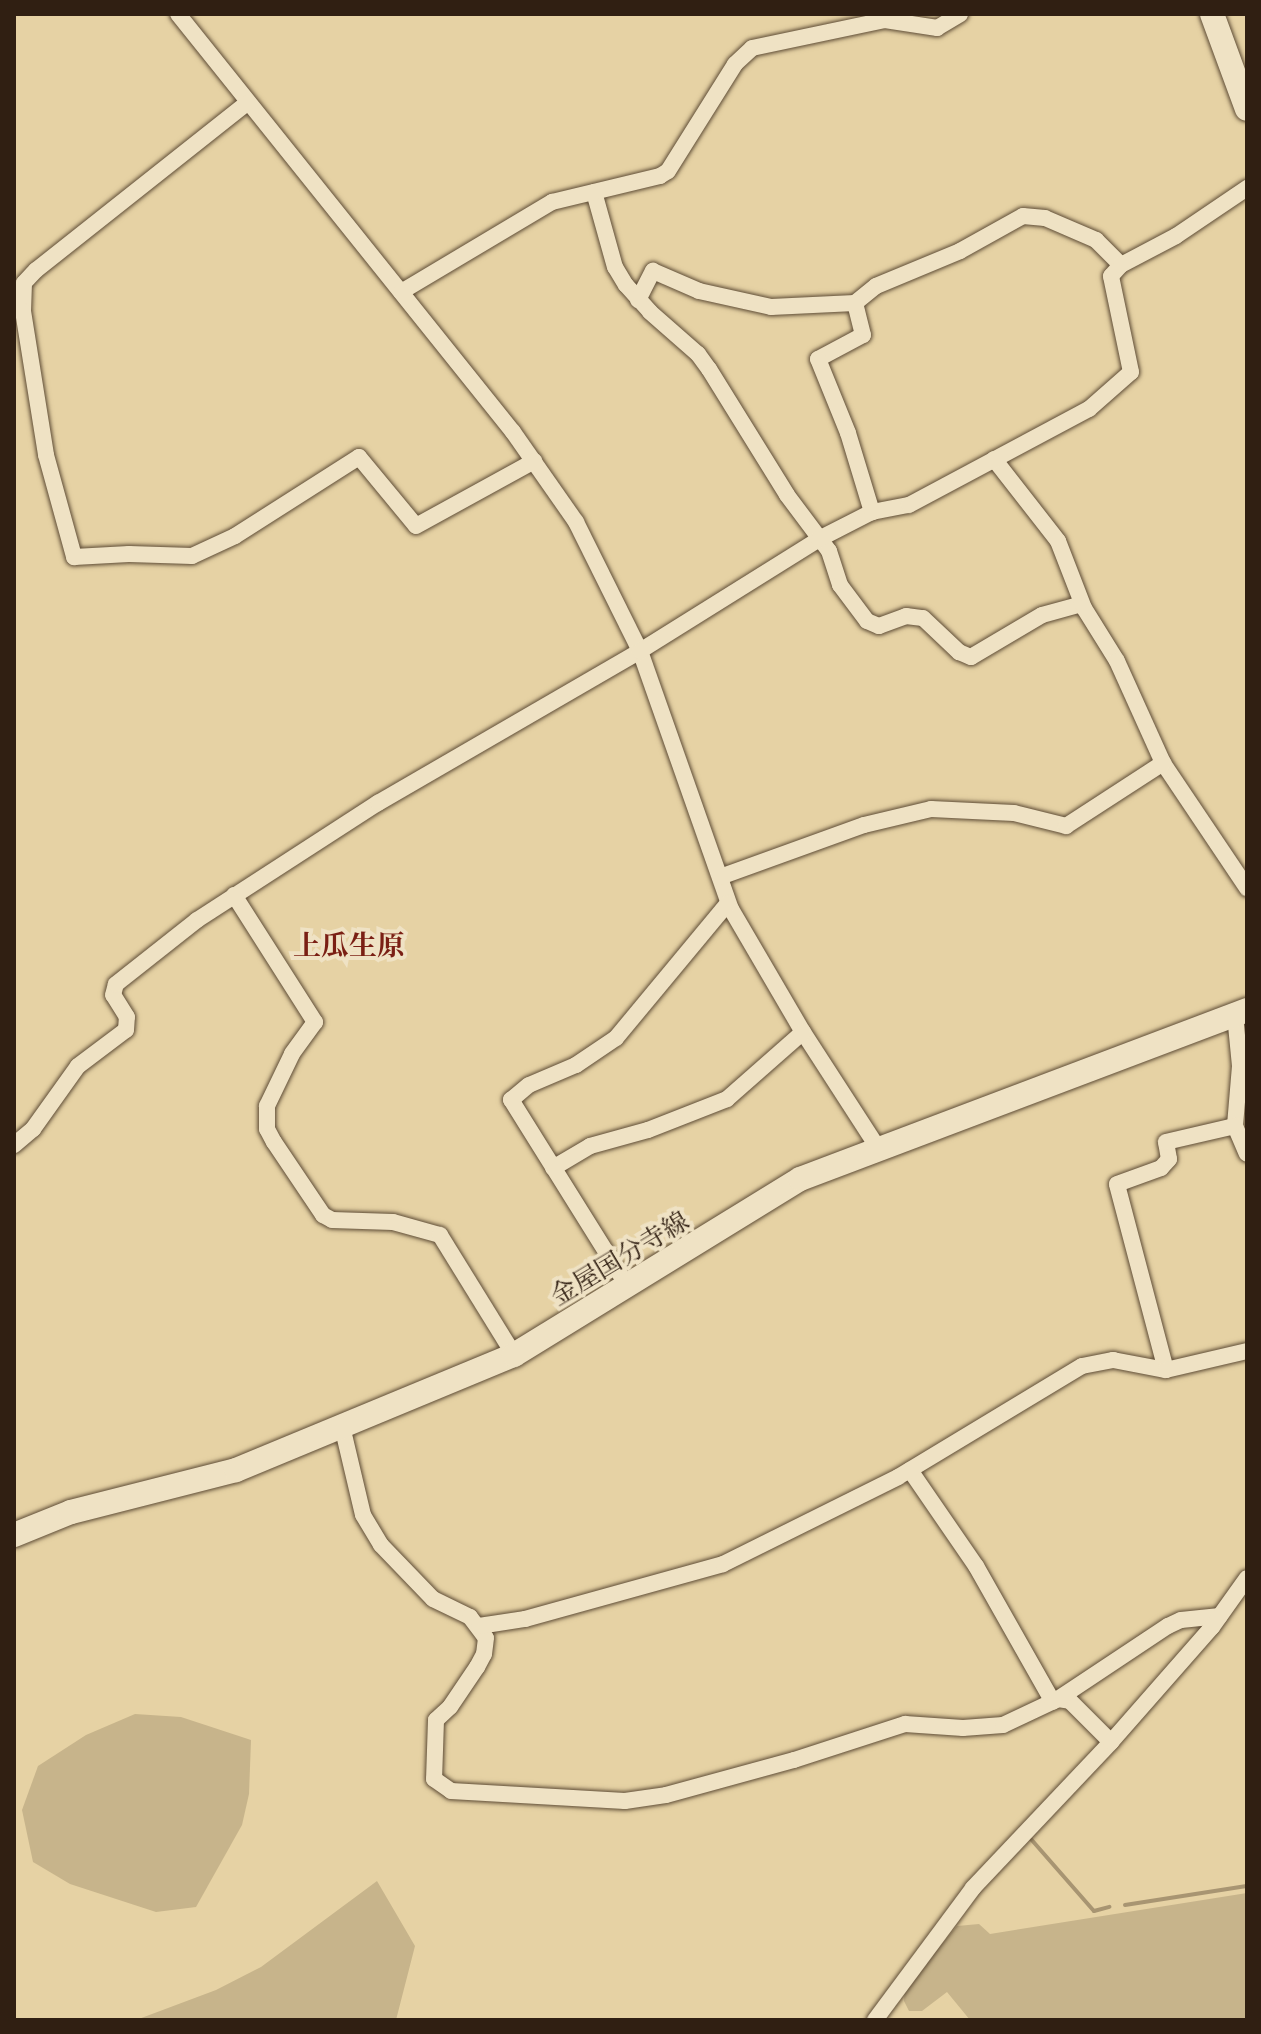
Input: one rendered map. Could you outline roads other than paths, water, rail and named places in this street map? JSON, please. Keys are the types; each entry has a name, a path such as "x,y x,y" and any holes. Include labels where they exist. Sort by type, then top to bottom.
{"main road":[{"path":"1212,14 1241,70 1247,109"},
{"name":"金屋国分寺線","path":"14,1535 63,1514 224,1474 514,1355 800,1179 878,1148 979,1114 1111,1059 1241,1012"}],"street":[{"path":"178,14 534,461 576,522 640,651 728,903 803,1032 878,1148"},
{"path":"401,292 552,202 660,176 668,171 735,64 752,48 885,20 937,28 960,14"},
{"path":"247,103 36,270 24,283 23,311 46,455 74,557 192,556 235,536 359,457 416,526 534,461"},
{"path":"14,1145 33,1129 78,1066 126,1030 127,1017 113,995 121,979 234,895 378,803 640,651 819,539 872,512 909,505 1089,409 1131,372 1110,285 1111,276 1121,265 1176,236 1247,188"},
{"path":"594,192 615,267 638,300 698,354 829,551 840,585 867,621 879,626 906,616 923,618 966,656 982,653 1042,615 1082,604"},
{"path":"638,300 653,271 699,291 771,307 855,303 876,286 960,251 1023,216 1045,218 1096,240 1121,265"},
{"path":"855,303 863,335 818,359 848,433 872,512"},
{"path":"994,459 1058,541 1082,604 1117,661 1163,763 1247,888"},
{"path":"720,877 864,825 931,809 1014,813 1066,826 1163,763"},
{"path":"234,895 315,1022 284,1067 267,1106 267,1129 274,1142 323,1215 332,1220 393,1222 440,1235 514,1355"},
{"path":"628,1287 511,1100 529,1085 576,1065 616,1038 728,903"},
{"path":"1241,1012 1235,1126 1247,1154"},
{"path":"553,1168 590,1146 648,1130 727,1099 803,1032"},
{"path":"1166,1370 1117,1184 1166,1164 1169,1153 1166,1142 1235,1126"},
{"path":"479,1626 525,1619 723,1564 791,1533 910,1470 1082,1366 1113,1360 1166,1370 1247,1351"},
{"path":"342,1426 363,1515 381,1545 433,1599 470,1617 486,1638 484,1654 450,1707 436,1720 434,1779 451,1791 625,1801 666,1795 794,1760 905,1724 963,1728 1003,1725 1056,1700 1168,1626 1181,1620 1220,1616"},
{"path":"910,1470 976,1566 1056,1700"},
{"path":"875,2020 973,1888 1111,1742 1220,1616 1247,1578"},
{"path":"1056,1700 1070,1701 1111,1742"}],"waterway":[{"path":"1030,1838 1094,1911 1109,1907"},
{"path":"1125,1905 1247,1886"}],"district":[{"name":"上瓜生原","path":"349,945"}]}
